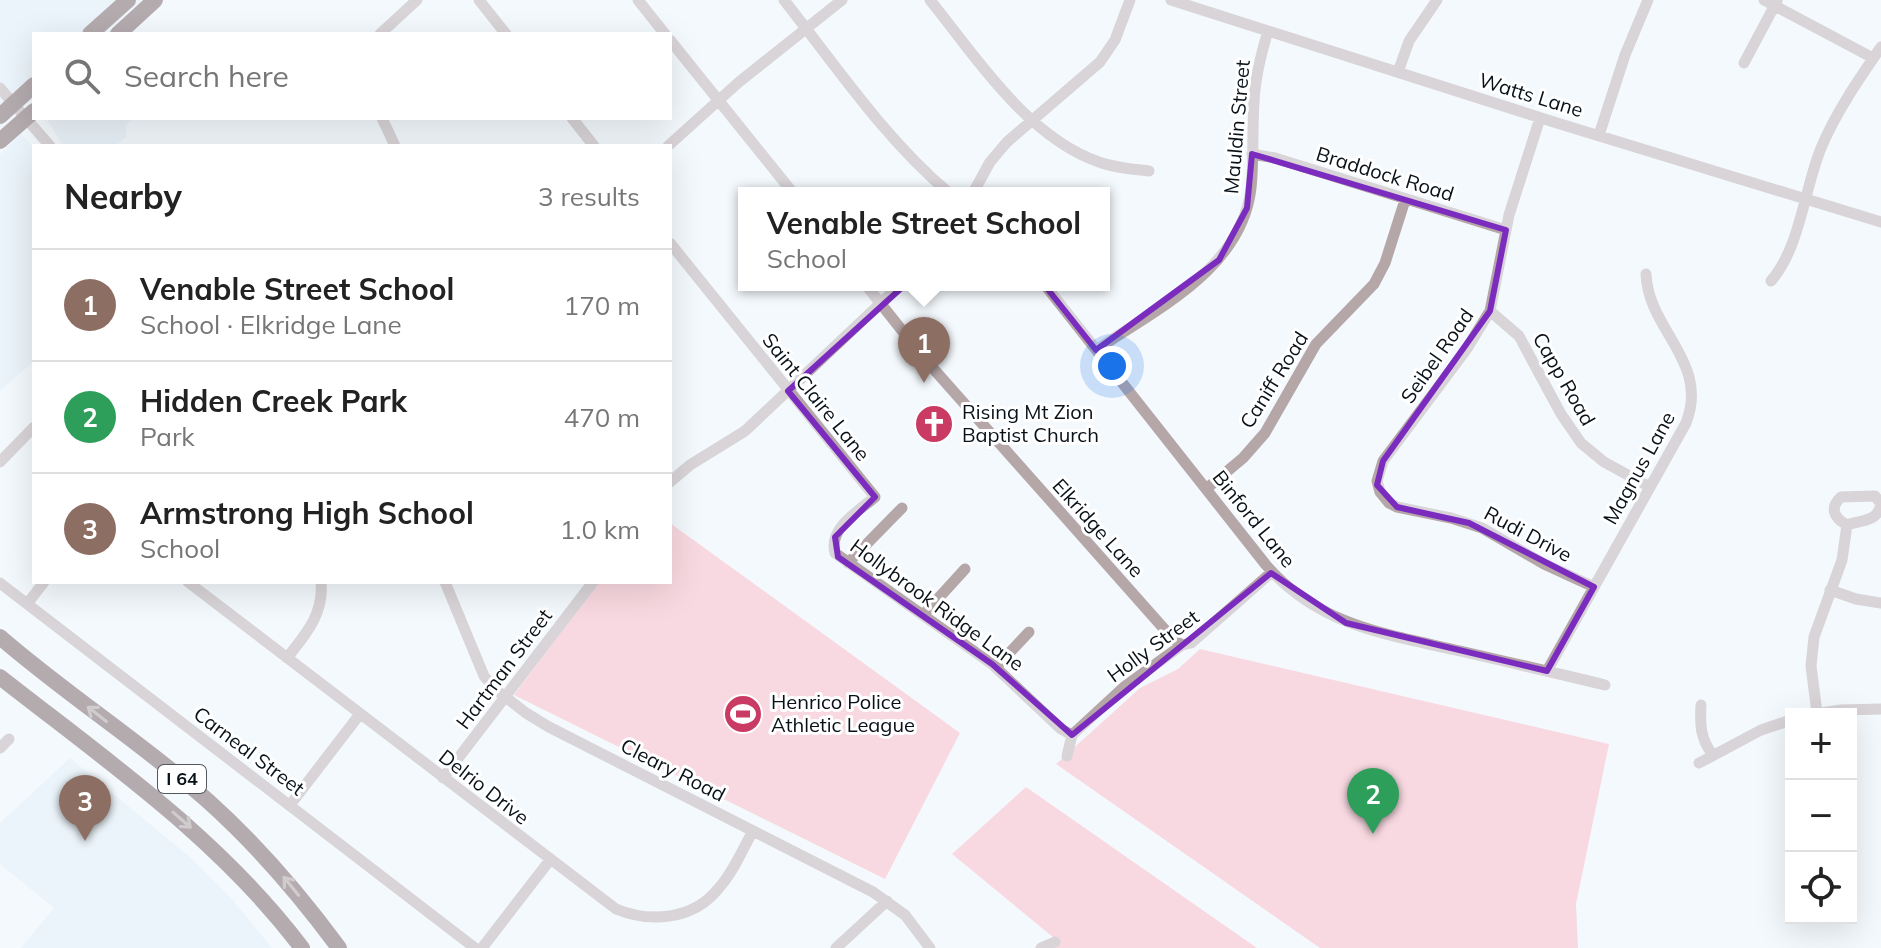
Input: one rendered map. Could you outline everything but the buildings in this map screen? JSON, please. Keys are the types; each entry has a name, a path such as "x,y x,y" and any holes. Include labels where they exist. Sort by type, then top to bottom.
{"highway":[{"path":"93,32 133,4 155,0"},
{"path":"119,32 133,4"},
{"path":"0,116 32,87"},
{"path":"0,141 30,114"},
{"name":"I 64","path":"0,637 215,807 282,875 339,948"},
{"name":"I 64","path":"0,677 207,841 302,948"},
{"path":"0,684 77,737"}],"street":[{"path":"382,32 417,0"},
{"path":"479,0 504,32"},
{"path":"638,0 663,32"},
{"path":"784,0 901,146 943,187"},
{"path":"670,144 718,100 842,0"},
{"path":"930,0 986,71 1059,142 1111,166 1149,171"},
{"path":"976,187 990,162 1007,142 1100,62 1115,40 1130,0"},
{"name":"Watts Lane","path":"1171,0 1540,118 1881,222"},
{"path":"1398,72 1409,41 1437,0"},
{"path":"1599,135 1630,42 1648,0"},
{"path":"1744,63 1772,2 1873,58"},
{"name":"Mauldin Street","path":"1096,350 1190,285 1219,260 1232,242 1247,208 1251,188 1256,80 1268,31"},
{"path":"672,42 788,187"},
{"path":"1771,281 1787,257 1804,199 1832,125 1881,47"},
{"path":"0,88 30,114"},
{"name":"Seibel Road","path":"1397,507 1385,499 1377,485 1377,476 1383,461 1466,350 1490,311 1506,230 1540,118"},
{"path":"34,120 49,144"},
{"path":"383,120 394,144"},
{"path":"574,120 592,144"},
{"name":"Braddock Road","path":"1252,154 1275,158 1506,230"},
{"name":"Caniff Road","path":"1206,489 1243,458 1265,433 1316,344 1374,284 1385,263 1405,200"},
{"name":"Saint Claire Lane","path":"672,246 875,497"},
{"name":"Magnus Lane","path":"1547,671 1686,423 1692,406 1693,392 1688,371 1648,293 1646,274"},
{"name":"Elkridge Lane","path":"871,291 949,386 1174,640 1182,645"},
{"path":"672,480 690,465 745,431 893,291"},
{"name":"Binford Lane","path":"1050,291 1272,572 1310,605 1346,623 1605,685"},
{"name":"Capp Road","path":"1490,311 1519,336 1561,414 1581,443 1604,462 1650,487"},
{"path":"0,462 32,429"},
{"name":"Hollybrook Ridge Lane","path":"875,497 840,528 835,537 835,553 996,667 1061,729 1072,735"},
{"name":"Rudi Drive","path":"1397,507 1482,528 1544,564 1594,587"},
{"path":"848,563 902,508"},
{"path":"1815,708 1811,652 1817,625 1842,560 1847,525"},
{"path":"924,614 965,569"},
{"name":"Holly Street","path":"1072,735 1124,687 1182,645 1191,643 1206,632 1272,572"},
{"name":"Carneal Street","path":"0,583 475,948"},
{"path":"27,604 42,584"},
{"name":"Delrio Drive","path":"191,584 616,909 639,916 664,917 687,911 718,890 753,831"},
{"path":"287,658 318,614 321,584"},
{"name":"Cleary Road","path":"446,584 484,676 505,697 549,727 887,901 905,915 930,948"},
{"name":"Hartman Street","path":"443,778 591,584"},
{"path":"1830,590 1881,603"},
{"path":"996,667 1029,632"},
{"path":"1701,705 1700,729 1713,755"},
{"path":"1857,711 1881,709"},
{"path":"290,805 360,714"},
{"path":"1699,763 1761,730 1785,722"},
{"path":"1067,756 1072,735"},
{"path":"482,948 550,860"},
{"path":"836,948 887,901"},
{"path":"1041,948 1055,942"}],"highlighted area":[{"path":"1252,154 1506,230 1490,311 1383,461 1377,485 1397,507 1469,523 1594,587 1547,671 1346,623 1271,573 1072,735 992,664 838,557 835,537 875,497 788,391 941,252 967,207 1023,258 1096,350 1219,260 1247,208"}],"shaded area":[{"path":"0,0 142,0 106,32 32,32 32,99 0,128"},
{"path":"47,120 132,120 126,125 126,137 117,144 62,144"},
{"path":"21,134 32,146 32,363 0,391 0,154"},
{"name":"Henrico Police Athletic League","path":"672,524 960,733 885,879 514,695 597,584 672,584"},
{"path":"1200,649 1609,744 1576,904 1578,948 1320,948 1056,764 1140,688 1178,669"},
{"path":"70,758 191,858 231,898 272,948 21,948 54,908 0,864 0,823"},
{"path":"1026,787 1257,948 1054,948 1059,942 952,854"}],"place":[{"name":"Venable Street School","path":"924,383"},
{"name":"Rising Mt Zion Baptist Church","path":"934,424"},
{"name":"Henrico Police Athletic League","path":"743,714"},
{"name":"Hidden Creek Park","path":"1373,834"},
{"name":"Armstrong High School","path":"85,841"}]}
